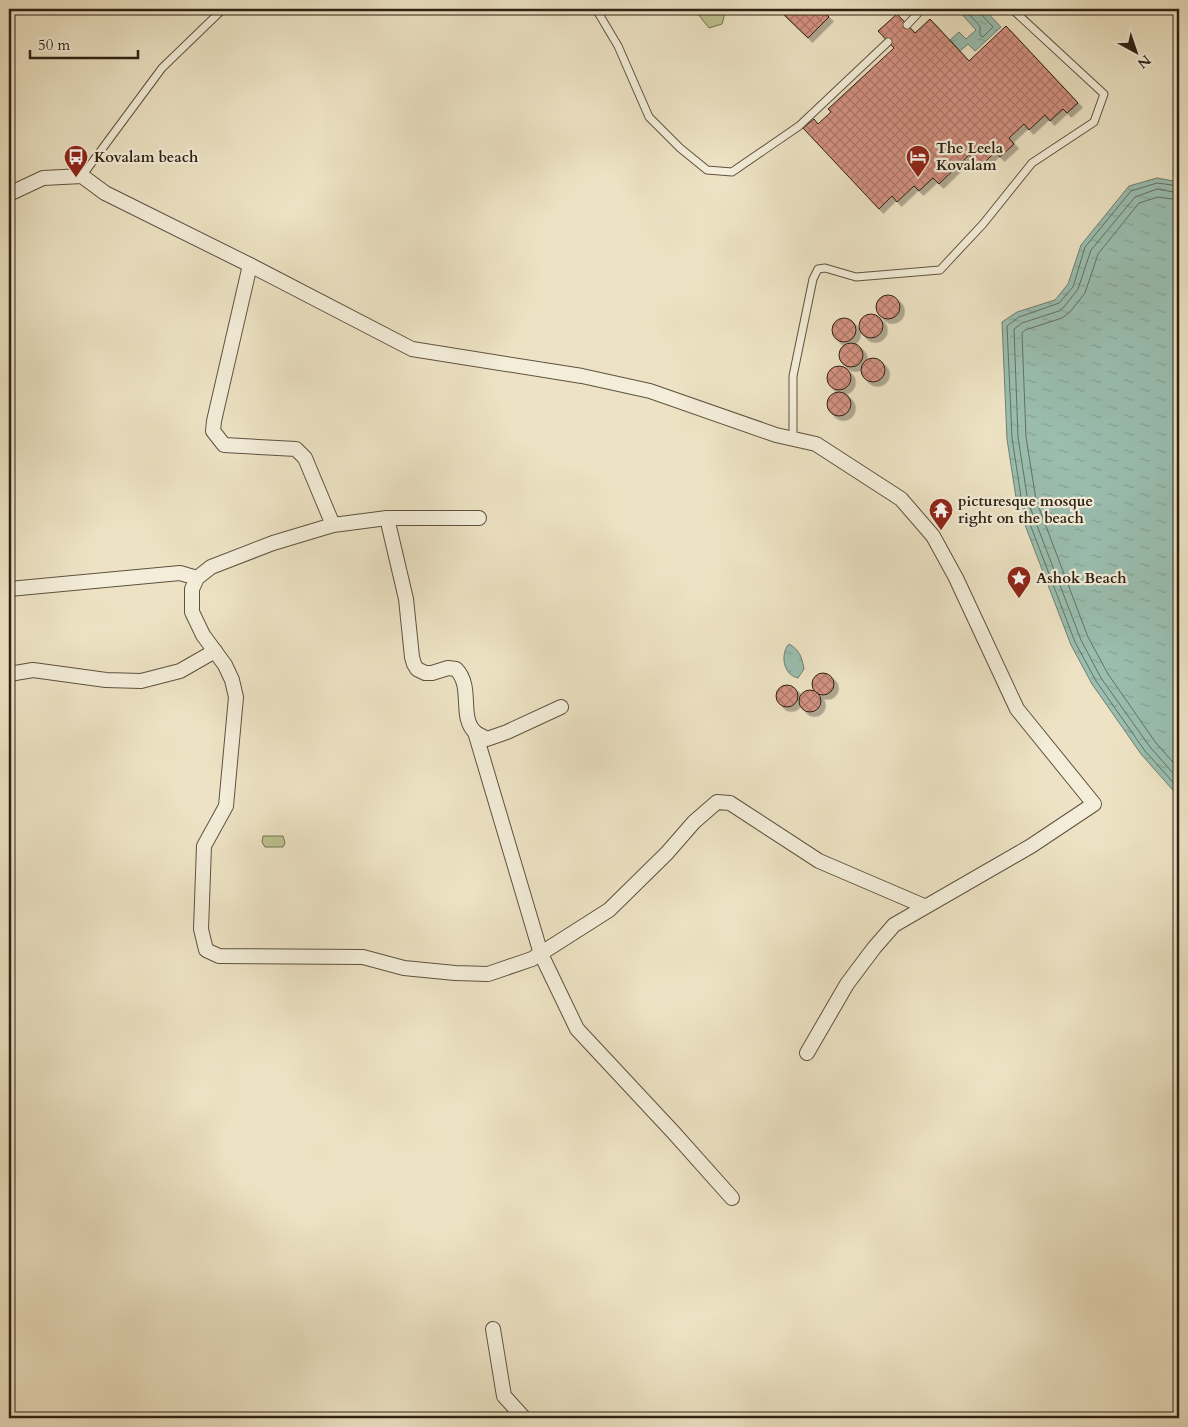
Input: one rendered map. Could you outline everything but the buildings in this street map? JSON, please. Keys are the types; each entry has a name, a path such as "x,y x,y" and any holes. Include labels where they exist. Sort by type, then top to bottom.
{"street":[{"path":"9,194 43,178 82,176 105,193 412,349 582,376 650,391 776,435 816,444 901,500 933,536 956,578 1017,709 1094,804 1031,846 894,924 847,984 807,1053"},
{"path":"250,265 213,431 224,445 296,449 305,458 333,524"},
{"path":"479,518 387,518 333,524 273,543 211,567 195,583 192,612 203,635 225,665 232,680 236,697 226,806 204,846 201,929 206,950 219,956 362,957 404,968 488,974 532,959 609,910 667,853 694,822 717,802 730,803 819,861 924,906"},
{"path":"387,518 406,599 414,664 425,674 448,668 456,669 460,673 466,687 468,720 475,732 540,954 578,1029 732,1198"},
{"path":"9,589 180,573 195,583"},
{"path":"9,674 33,670 106,680 141,681 180,671 215,651"},
{"path":"475,732 487,739 507,732 561,707"},
{"path":"493,1329 504,1396 524,1418"}],"lane":[{"path":"82,176 162,68 223,9"},
{"path":"596,9 618,46 649,117 680,148 707,170 732,172 799,126 888,42"},
{"path":"907,25 922,9"},
{"path":"793,439 793,376 813,279 818,269 824,268 856,277 940,270 983,224 1032,163 1094,122 1104,94 1012,9"}],"green space":[{"path":"694,9 726,9 722,24 709,28"},
{"path":"263,836 283,836 285,843 283,847 265,847 262,842"}],"water":[{"path":"959,9 984,9 1001,27 975,51 968,44 960,51 950,40 959,32 966,39 976,30"},
{"path":"1157,178 1179,182 1179,797 1141,754 1092,684 1071,645 1017,504 1007,439 1002,322 1017,312 1055,300 1068,284 1081,245 1129,186"},
{"path":"789,644 798,652 802,661 804,669 798,678 789,673 784,664 784,653"}],"place":[{"name":"Kovalam beach","path":"76,178"},
{"name":"The Leela Kovalam","path":"918,178"},
{"name":"picturesque mosque right on the beach","path":"941,531"},
{"name":"Ashok Beach","path":"1019,599"}]}
